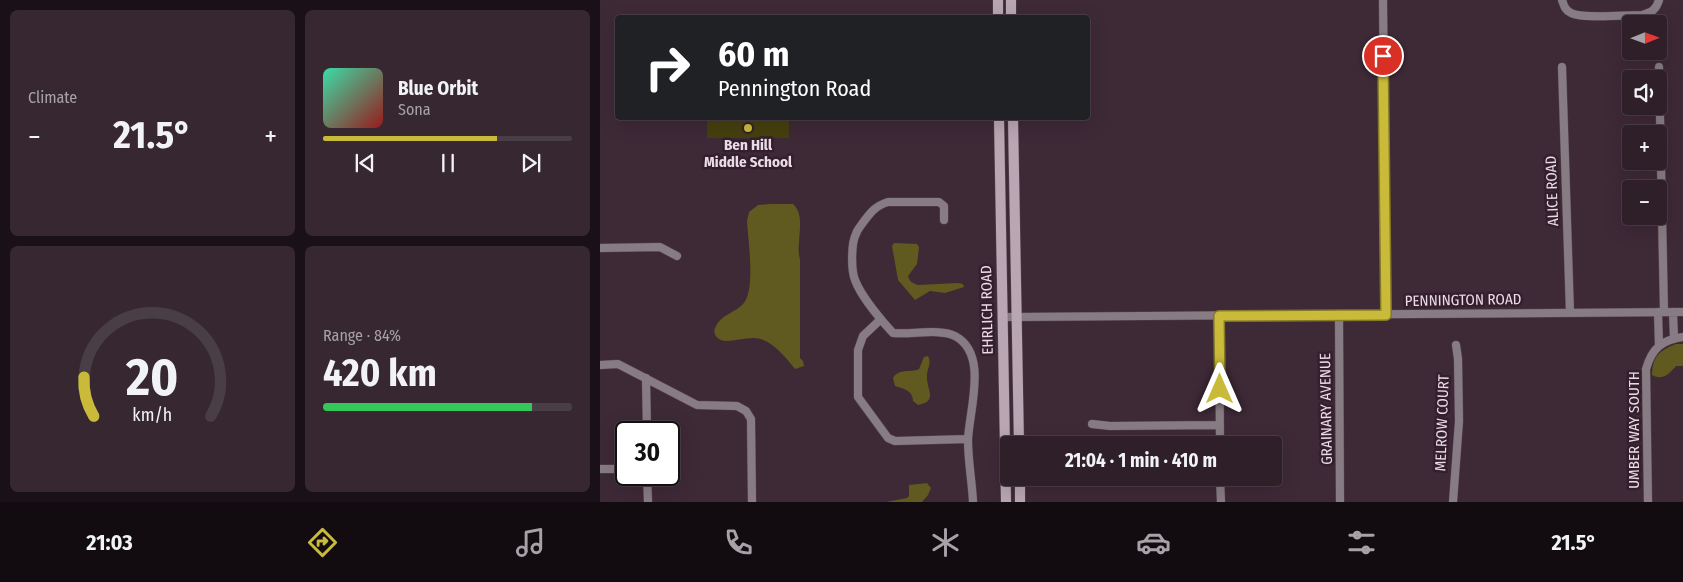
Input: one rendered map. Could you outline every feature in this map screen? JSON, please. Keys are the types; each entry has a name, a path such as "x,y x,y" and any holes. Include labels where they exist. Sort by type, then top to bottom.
{"main road":[{"path":"998,0 998,15"},
{"path":"1011,0 1011,15"},
{"name":"EHRLICH ROAD","path":"999,120 1006,502"},
{"name":"EHRLICH ROAD","path":"1013,120 1019,436"},
{"path":"1020,486 1020,502"}],"street":[{"path":"1383,0 1386,315"},
{"path":"1562,0 1565,8 1572,14 1582,15 1642,15 1650,13 1656,8 1659,0"},
{"name":"ALICE ROAD","path":"1562,67 1570,313"},
{"path":"1659,67 1661,312 1659,346 1683,337"},
{"path":"944,220 944,206 939,202 888,202 873,209 855,234 853,273 855,281 880,319 894,333 943,332 955,336 971,351 974,363 975,385 969,422 968,456 973,502"},
{"path":"600,248 660,247 677,256"},
{"path":"1673,312 1674,339"},
{"name":"PENNINGTON ROAD","path":"1002,317 1683,312"},
{"name":"GRAINARY AVENUE","path":"1338,315 1340,502"},
{"path":"1219,316 1220,436"},
{"path":"880,319 863,336 858,350 858,398 868,413 888,438 896,441 968,439"},
{"name":"MELROW COURT","path":"1453,502 1459,421 1456,345"},
{"name":"UMBER WAY SOUTH","path":"1648,502 1646,369 1650,357 1659,346"},
{"path":"600,365 618,364 697,405 737,406 746,411 751,419 752,502"},
{"path":"646,378 647,421"},
{"path":"1092,424 1110,426 1220,425"},
{"path":"600,469 615,469"},
{"path":"648,486 648,502"},
{"path":"1220,486 1221,502"}],"shaded area":[{"name":"Ben Hill Middle School","path":"707,120 789,120 789,138 707,138"},
{"path":"793,204 800,218 800,358 804,366 795,369 777,349 766,341 753,338 723,341 714,332 718,322 740,307 747,297 750,277 747,221 749,212 758,205"},
{"path":"894,243 917,244 919,247 917,264 908,276 913,283 918,285 958,283 963,284 964,287 945,293 930,291 915,300 898,280 892,246"},
{"path":"1676,344 1683,344 1683,366 1676,366 1663,377 1652,375 1655,359 1658,355"},
{"path":"928,356 930,361 927,381 930,397 928,401 918,405 913,401 913,397 909,392 895,386 893,378 898,373 919,369 924,357"},
{"path":"927,483 931,488 922,502 886,502 907,498 909,496 909,485"}],"place":[{"name":"Ben Hill Middle School","path":"748,128"}],"route":[{"path":"1220,389 1219,316 1386,315 1383,56"}]}
